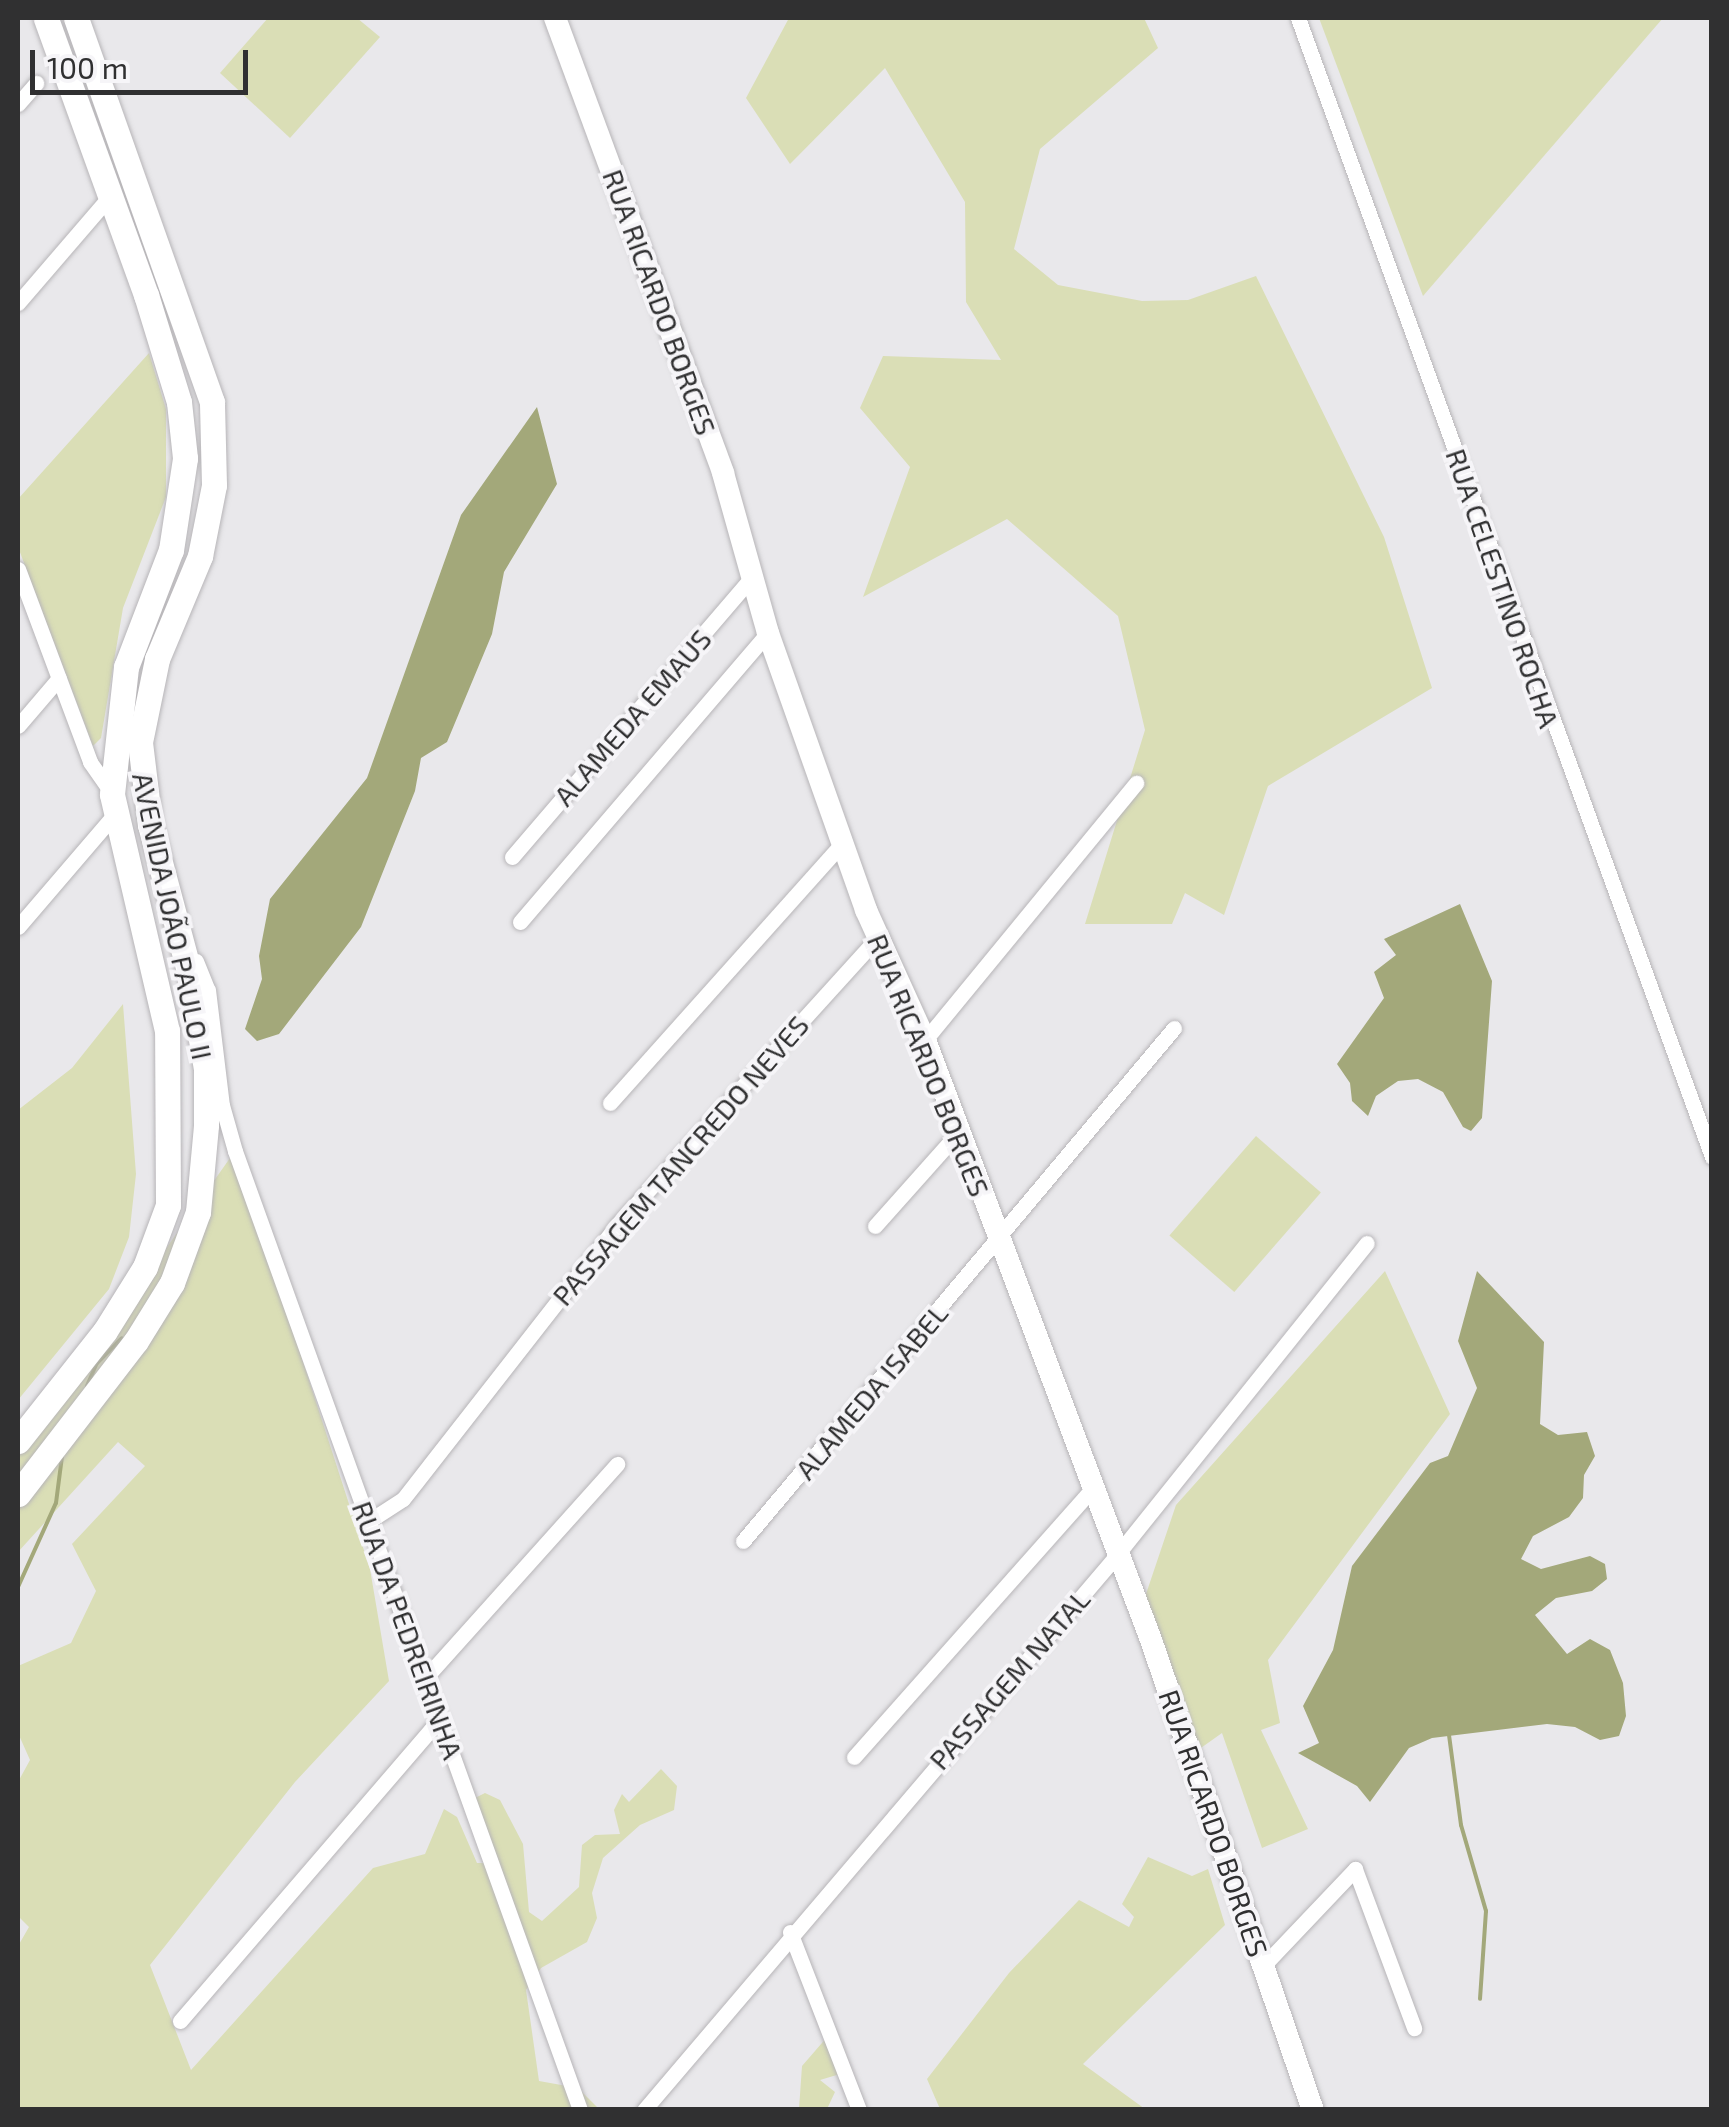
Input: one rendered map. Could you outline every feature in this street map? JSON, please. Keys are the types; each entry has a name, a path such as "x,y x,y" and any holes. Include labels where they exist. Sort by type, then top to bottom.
{"main road":[{"name":"AVENIDA JOÃO PAULO II","path":"18,1441 75,1368 145,1267 168,1204 166,1031 113,805 126,667 171,550 186,458 179,402 46,18"},
{"name":"AVENIDA JOÃO PAULO II","path":"18,1494 100,1389 172,1283 198,1212 206,1068 184,940 150,825 140,742 157,659 200,556 214,485 212,402 84,22"}],"street":[{"name":"RUA RICARDO BORGES","path":"555,18 723,473 768,633 843,842 878,937 925,1040 1116,1556 1313,2110"},
{"name":"RUA CELESTINO ROCHA","path":"1298,18 1712,1157"},
{"path":"18,104 36,83"},
{"path":"18,304 110,195"},
{"path":"18,569 95,774 113,805 18,927"},
{"name":"ALAMEDA EMAUS","path":"512,856 751,578"},
{"path":"520,922 768,633"},
{"path":"18,726 60,678"},
{"path":"925,1040 1136,784"},
{"path":"610,1103 843,842"},
{"name":"PASSAGEM TANCREDO NEVES","path":"369,1522 403,1499 616,1226 878,937"},
{"name":"RUA DA PEDREIRINHA","path":"184,940 208,990 222,1105 235,1151 580,2110"},
{"name":"ALAMEDA ISABEL","path":"744,1541 1174,1028"},
{"path":"874,1226 958,1133"},
{"name":"PASSAGEM NATAL","path":"644,2110 790,1932 1116,1556 1366,1243"},
{"path":"427,1676 617,1464"},
{"path":"854,1757 1091,1490"},
{"path":"180,2021 440,1719"},
{"path":"1262,1966 1354,1868 1414,2028"},
{"path":"790,1932 859,2110"}],"shaded area":[{"path":"268,18 357,18 380,37 290,138 220,73"},
{"path":"789,18 1144,18 1158,48 1040,149 1014,249 1058,285 1142,301 1188,300 1256,276 1384,537 1432,688 1268,786 1224,915 1185,893 1172,924 1085,924 1145,730 1118,616 1007,519 863,597 910,467 860,408 883,356 1001,360 966,302 965,202 885,68 790,164 746,98"},
{"path":"1319,18 1663,18 1423,296"},
{"path":"149,353 166,409 166,497 123,608 101,738 93,746 18,547 18,499"},
{"path":"537,407 557,484 504,572 492,634 447,742 421,758 415,791 361,927 279,1034 257,1041 245,1029 262,979 259,956 270,899 367,778 461,515"},
{"path":"1460,904 1492,981 1482,1118 1471,1131 1463,1127 1443,1092 1418,1079 1398,1081 1376,1096 1368,1116 1352,1101 1350,1083 1337,1064 1384,998 1374,972 1396,955 1384,939"},
{"path":"123,1004 136,1174 129,1237 109,1289 18,1400 18,1110 72,1068"},
{"path":"1256,1136 1321,1192 1234,1292 1169,1236"},
{"path":"235,1151 370,1569 389,1681 295,1782 150,1965 191,2070 373,1868 425,1854 444,1809 457,1817 477,1863 484,1863 471,1800 485,1793 500,1800 523,1844 529,1912 542,1921 579,1887 582,1845 595,1835 620,1834 614,1810 622,1794 629,1802 661,1769 677,1786 674,1810 640,1825 603,1858 592,1893 597,1918 587,1942 541,1968 526,1990 539,2081 578,2088 599,2109 18,2109 18,1946 29,1927 18,1916 18,1782 30,1760 18,1733 18,1666 71,1643 96,1591 72,1544 145,1466 118,1442 18,1552 18,1458"},
{"path":"1385,1271 1450,1414 1268,1660 1280,1723 1261,1730 1308,1829 1262,1848 1222,1733 1191,1755 1145,1597 1176,1505"},
{"path":"1477,1271 1544,1342 1540,1424 1558,1435 1587,1432 1595,1456 1584,1475 1583,1498 1569,1517 1533,1536 1521,1559 1541,1569 1590,1556 1605,1564 1607,1579 1592,1591 1556,1598 1535,1615 1567,1654 1590,1639 1610,1650 1623,1683 1626,1716 1619,1736 1600,1740 1575,1727 1547,1724 1432,1738 1409,1748 1370,1802 1357,1786 1298,1753 1319,1743 1303,1706 1333,1650 1352,1566 1430,1463 1448,1456 1477,1388 1458,1341"},
{"path":"1148,1857 1192,1876 1208,1869 1225,1925 1083,2064 1145,2109 940,2109 927,2079 1009,1973 1079,1900 1129,1927 1134,1917 1122,1904"},
{"path":"828,2036 840,2074 820,2080 835,2092 827,2109 799,2109 802,2066"}],"waterway":[{"path":"87,1386 97,1363 122,1338"},
{"path":"18,1587 56,1503 62,1456"},
{"path":"1449,1735 1461,1825 1486,1911 1480,1999"}]}
